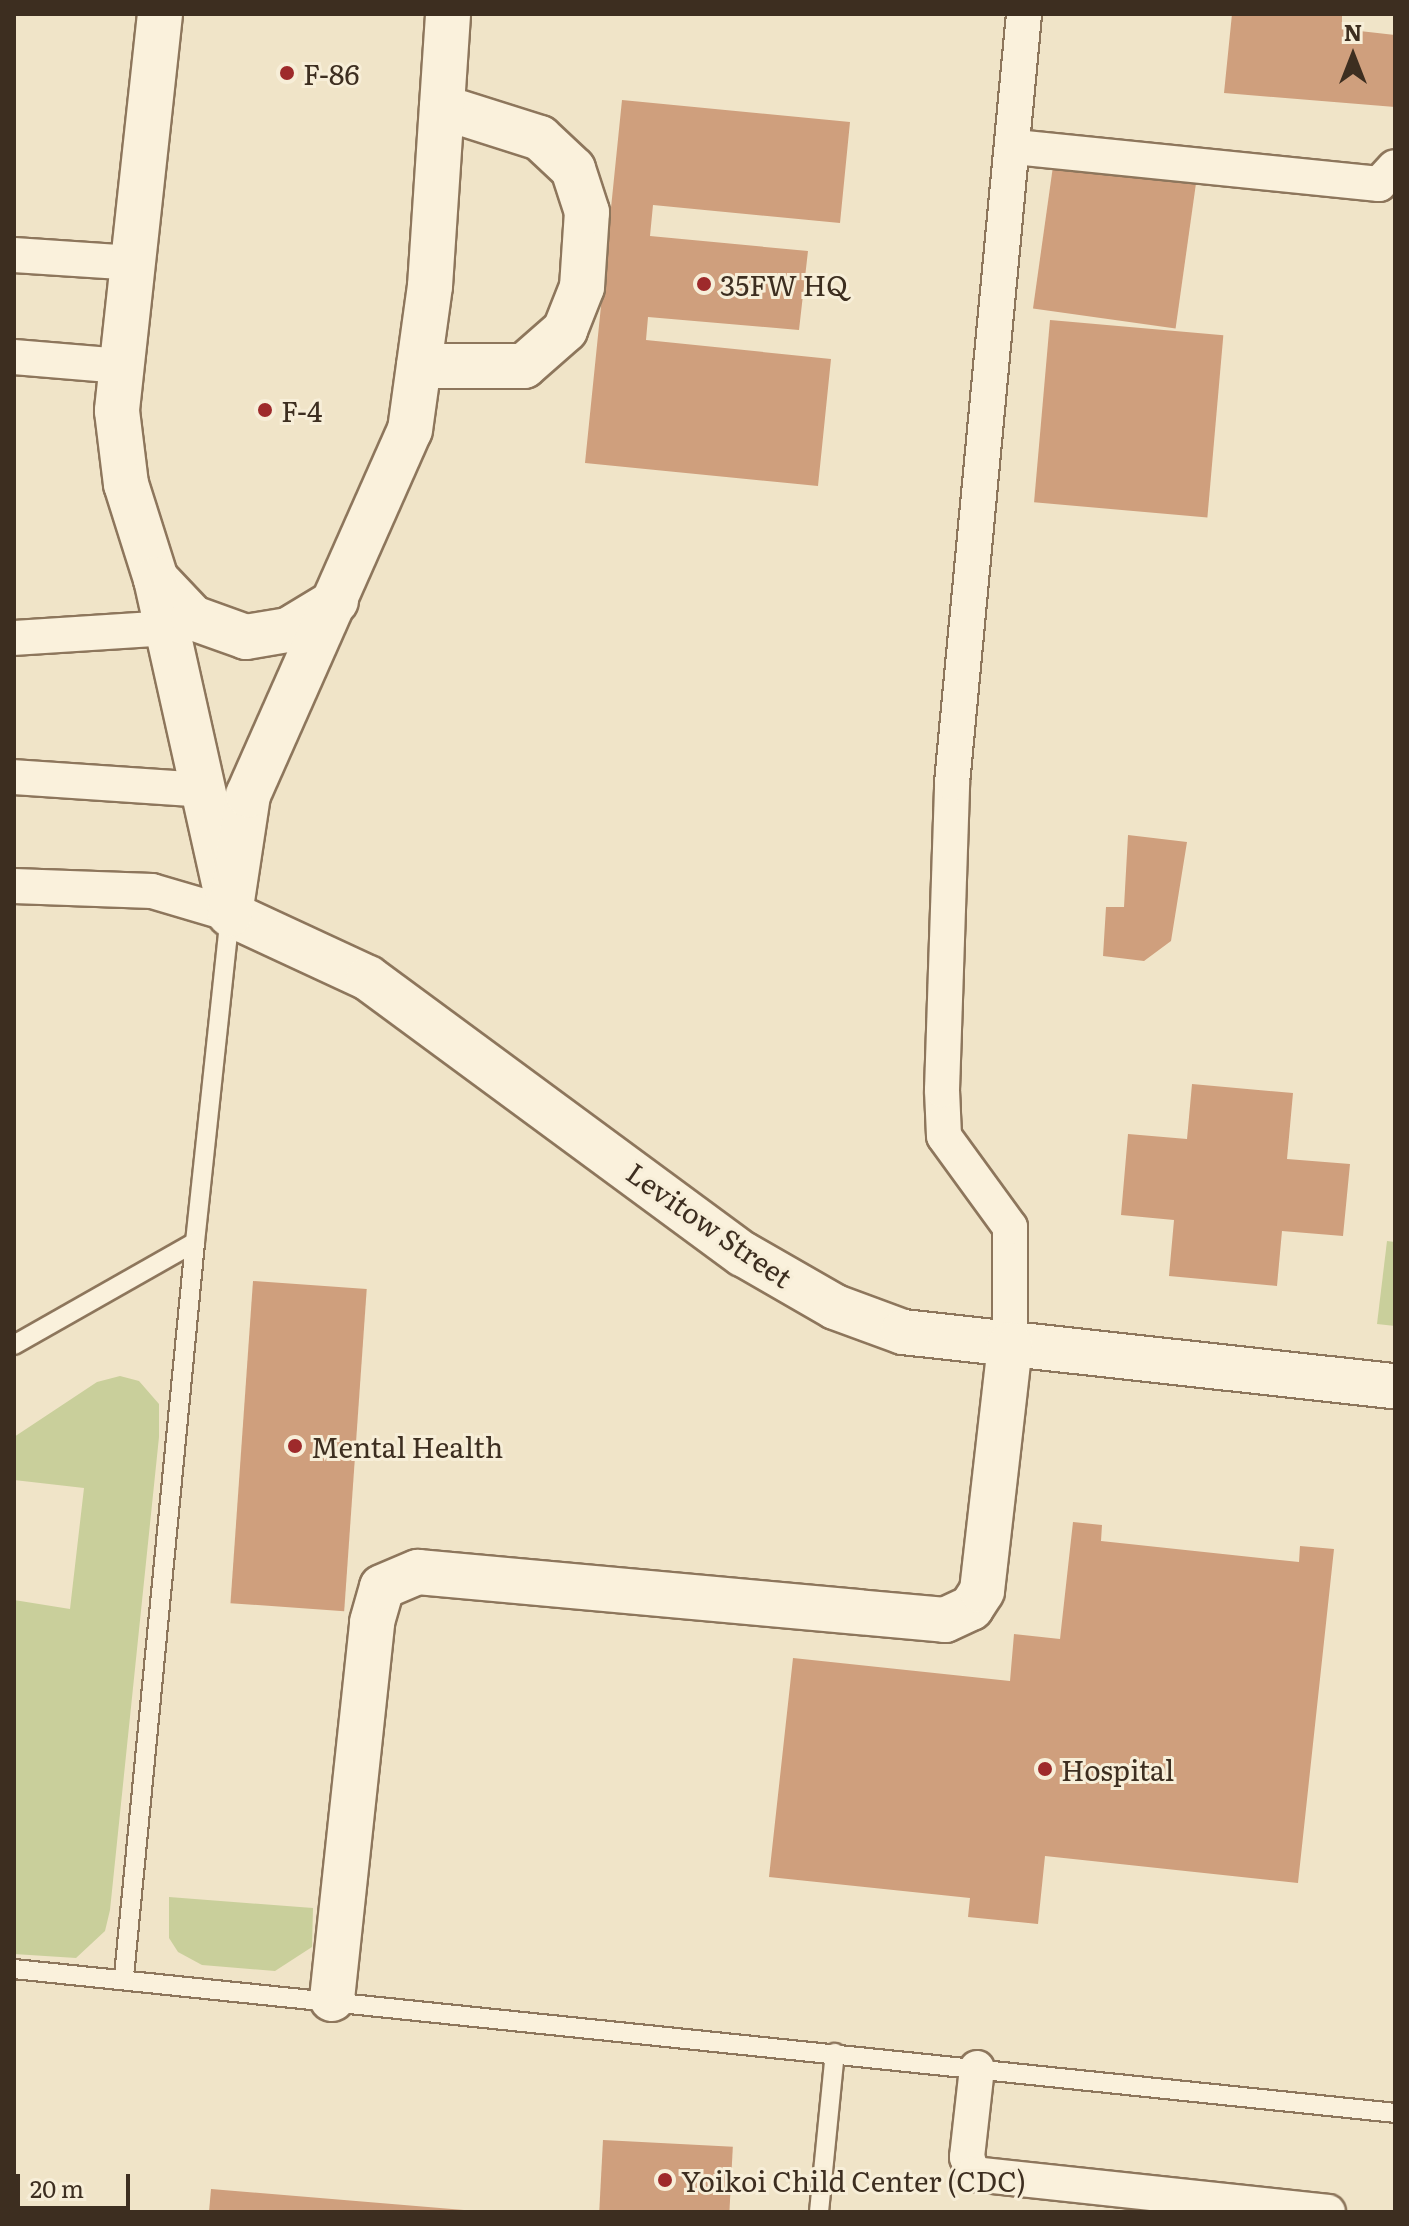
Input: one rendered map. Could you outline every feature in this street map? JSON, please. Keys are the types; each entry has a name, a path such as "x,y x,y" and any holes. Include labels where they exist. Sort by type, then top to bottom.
{"street":[{"path":"160,14 117,411 126,484 168,628 230,914"},
{"path":"230,914 248,795 410,430 419,366 448,14"},
{"path":"332,1999 372,1622 382,1587 418,1572 945,1620 971,1608 982,1591 1010,1345 1010,1227 944,1136 942,1090 952,783 1015,147 1024,14"},
{"path":"419,366 524,366 565,330 582,287 587,212 573,169 540,138 442,107"},
{"path":"1015,147 1379,184 1395,167"},
{"path":"14,255 133,263"},
{"path":"14,357 122,366"},
{"path":"156,579 193,618 246,637 288,630 336,601"},
{"path":"14,638 168,628"},
{"path":"14,777 205,790"},
{"path":"14,886 152,891 230,914"},
{"name":"Levitow Street","path":"230,914 368,978 743,1254 835,1307 903,1332 1395,1386"},
{"path":"977,2068 967,2157 973,2174 1328,2212"}],"lane":[{"path":"124,1976 230,914"},
{"path":"14,1345 195,1242"},
{"path":"14,1969 124,1976 1395,2113"},
{"path":"819,2212 835,2053"}],"green space":[{"path":"1387,1241 1395,1242 1395,1326 1377,1324"},
{"path":"120,1376 139,1381 159,1404 159,1437 110,1910 105,1931 76,1958 14,1954 14,1600 70,1609 84,1488 14,1480 14,1437 97,1382"},
{"path":"169,1897 313,1908 312,1947 275,1971 202,1965 178,1952 169,1938"}],"building":[{"path":"1232,14 1342,14 1342,29 1395,35 1395,107 1224,93"},
{"name":"35FW HQ","path":"622,100 850,122 840,223 653,205 650,236 808,251 799,330 648,317 646,340 831,359 818,486 585,463"},
{"path":"1054,159 1197,179 1176,329 1033,309"},
{"path":"1050,320 1223,335 1207,517 1034,502"},
{"path":"1128,835 1187,842 1171,941 1144,961 1103,956 1106,907 1124,907"},
{"path":"1192,1084 1293,1093 1287,1159 1350,1164 1343,1236 1282,1231 1277,1286 1169,1276 1174,1220 1121,1215 1128,1134 1187,1139"},
{"name":"Mental Health","path":"253,1281 367,1289 344,1611 230,1603"},
{"name":"Hospital","path":"1073,1522 1102,1525 1101,1541 1299,1562 1300,1546 1334,1549 1298,1883 1045,1856 1038,1924 968,1917 970,1898 769,1877 793,1658 1010,1681 1014,1634 1060,1639"},
{"name":"Yoikoi Child Center (CDC)","path":"603,2140 733,2147 729,2212 599,2212"},
{"path":"211,2189 464,2210 464,2212 209,2212"}],"place":[{"name":"F-86","path":"287,73"},
{"name":"35FW HQ","path":"704,284"},
{"name":"F-4","path":"265,410"},
{"name":"Mental Health","path":"295,1446"},
{"name":"Hospital","path":"1045,1769"},
{"name":"Yoikoi Child Center (CDC)","path":"665,2180"}]}
